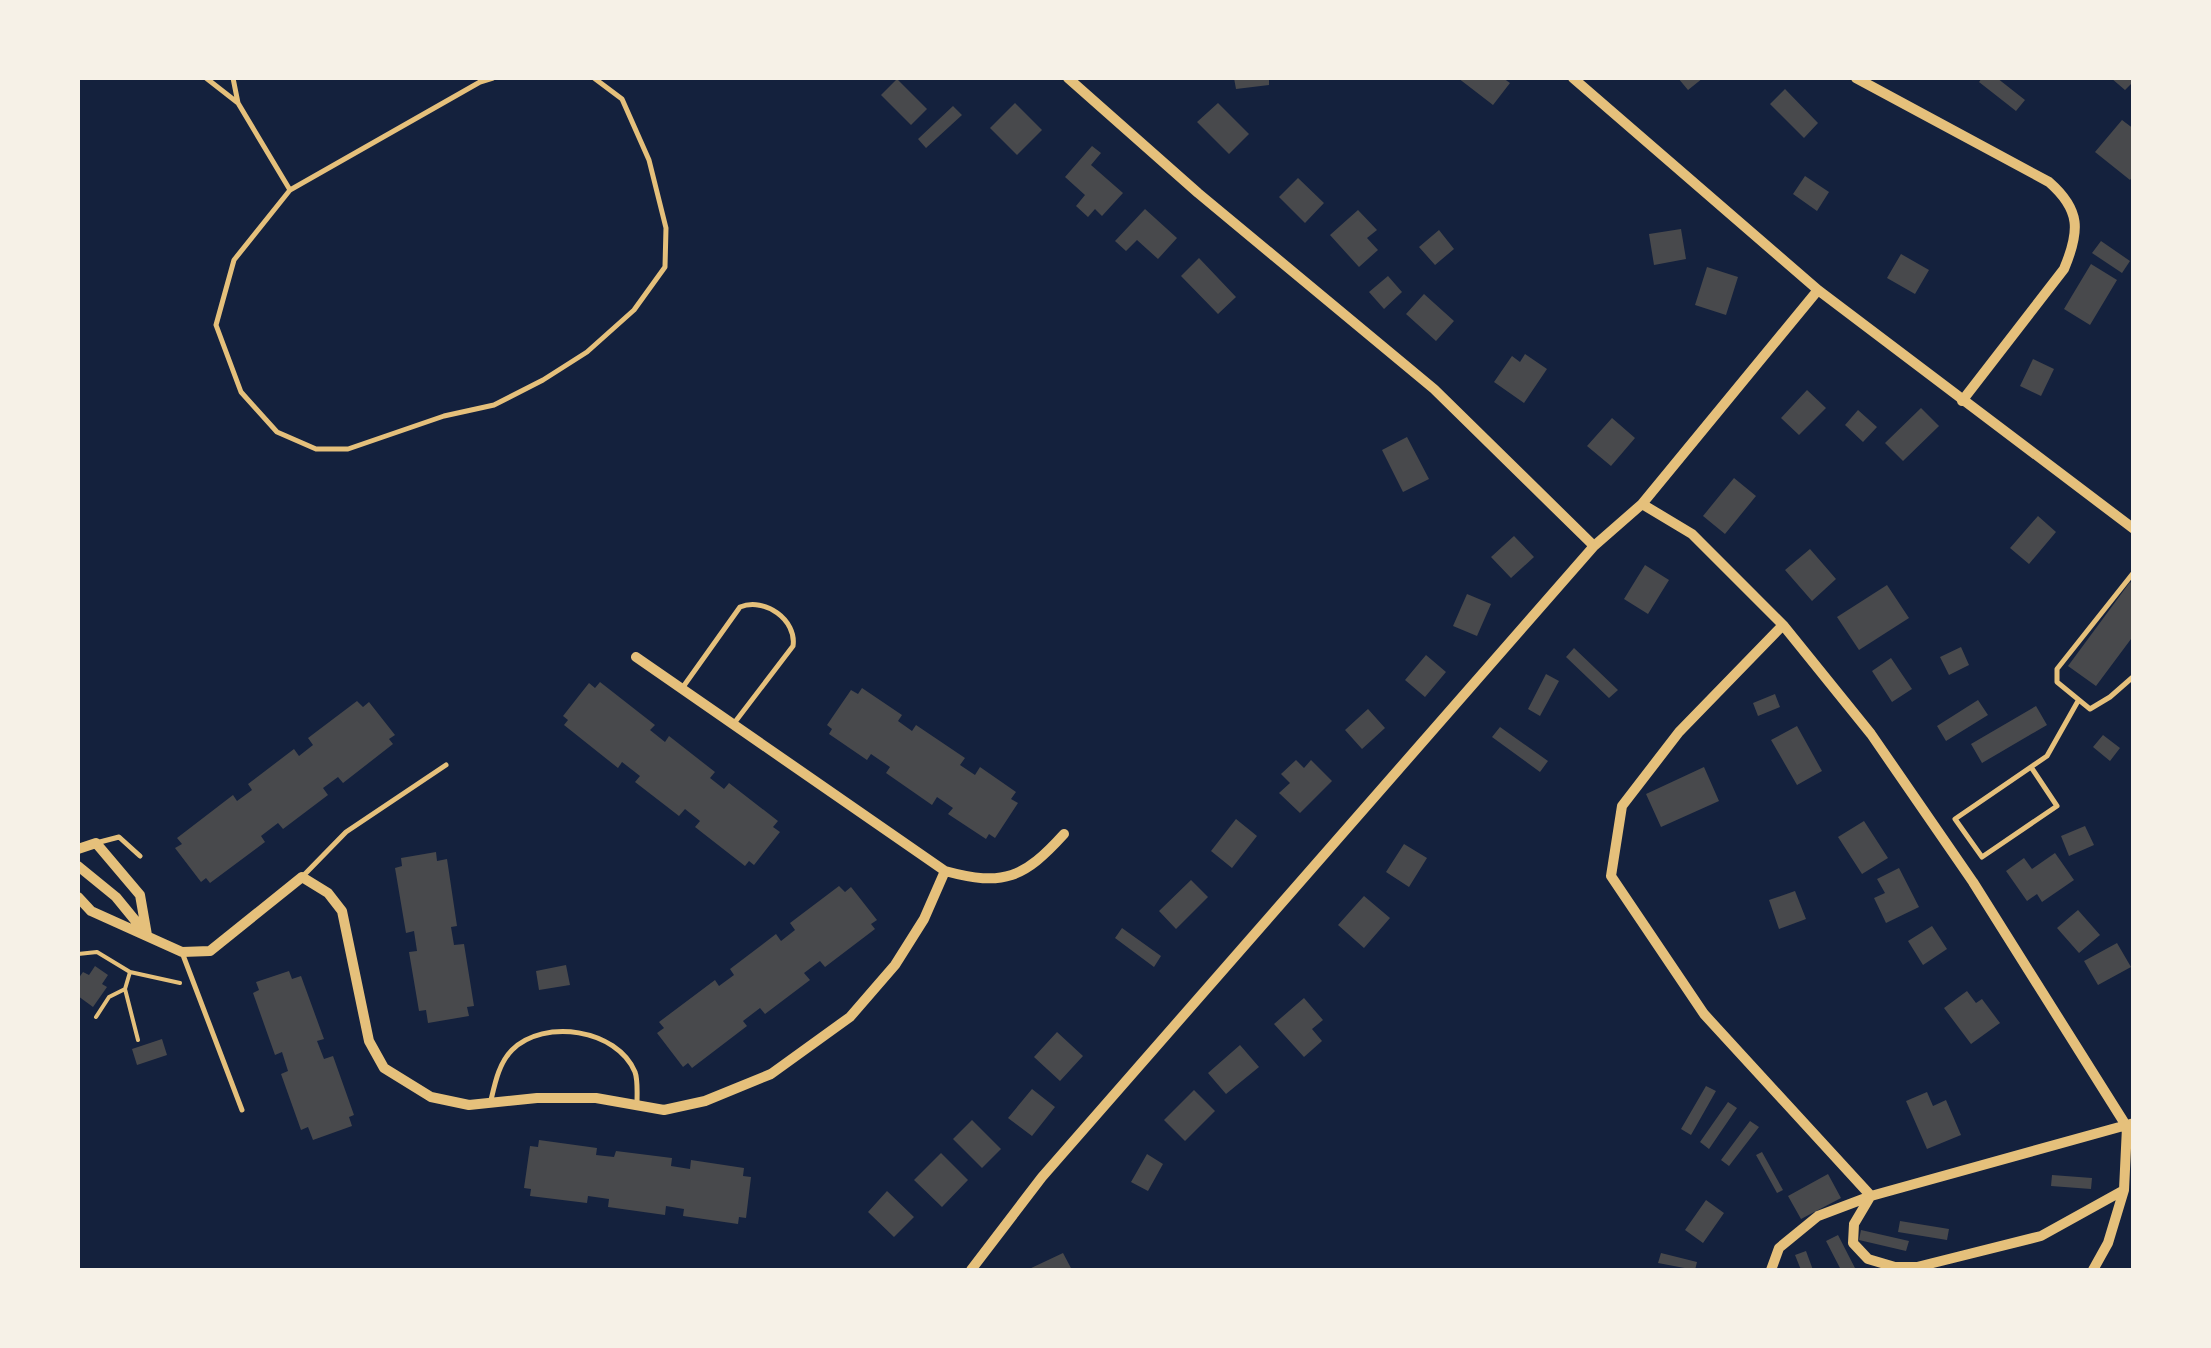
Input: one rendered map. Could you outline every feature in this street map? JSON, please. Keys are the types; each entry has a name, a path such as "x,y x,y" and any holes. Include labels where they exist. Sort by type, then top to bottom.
{"street":[{"path":"1068,78 1198,193 1434,389 1594,546"},
{"path":"1573,78 1818,290 2134,528"},
{"path":"1856,78 2049,182 2066,197 2075,218 2074,244 2064,269 1962,401"},
{"path":"971,1270 1042,1177 1594,546 1642,504 1818,290"},
{"path":"1642,504 1692,534 1783,625 1871,734 1973,882 2130,1125 2124,1190 2108,1243 2092,1270"},
{"path":"1783,625 1679,732 1622,806 1611,876 1704,1014 1871,1196"},
{"path":"636,657 945,871 972,878 1003,878 1037,864 1064,834"},
{"path":"78,849 96,842 140,895 147,935"},
{"path":"78,866 116,897 147,935"},
{"path":"78,897 91,911 182,952 210,951 302,877 328,892 342,911 369,1041 384,1068 432,1097 469,1105 537,1098 596,1098 664,1110 705,1101 771,1074 850,1017 895,965 924,919 945,871"},
{"path":"1772,1270 1778,1248 1818,1216 1871,1196 2130,1125"},
{"path":"1871,1196 1854,1224 1853,1243 1868,1259 1895,1267 1917,1267 2041,1236 2124,1190"}],"lane":[{"path":"206,78 238,103"},
{"path":"233,78 238,103 290,190"},
{"path":"493,78 290,190 234,260 216,325 241,392 278,432 316,448 348,449 444,416 494,405 544,380 587,352 634,310 664,267 666,228 648,160 622,99 594,78"},
{"path":"2134,572 2058,669 2057,682 2090,709 2134,676"},
{"path":"682,689 740,607 751,603 765,606 790,623 794,646 733,724"},
{"path":"2031,767 2058,806 1982,857 1955,819 2047,756 2078,701"},
{"path":"302,877 346,832 446,766"},
{"path":"96,842 119,837 140,856"},
{"path":"182,952 242,1110"},
{"path":"490,1103 497,1076 513,1049 524,1041 560,1032 587,1033 617,1048 636,1074 637,1105"}],"path":[{"path":"78,954 97,952 130,972 164,981 193,982"},
{"path":"130,972 124,988 138,1040"},
{"path":"96,1017 109,997 124,988"}],"building":[{"path":"1234,78 1269,78 1269,85 1236,89"},
{"path":"1458,78 1503,78 1510,83 1493,105"},
{"path":"1678,78 1703,78 1688,90"},
{"path":"1982,78 1997,78 2025,100 2016,111 1979,82"},
{"path":"2111,78 2134,78 2134,81 2125,90"},
{"path":"897,79 927,109 911,125 881,95"},
{"path":"1785,89 1818,123 1804,138 1770,104"},
{"path":"1015,103 1042,130 1017,155 990,128"},
{"path":"1218,103 1249,134 1229,154 1197,122"},
{"path":"953,106 962,115 926,148 918,139"},
{"path":"2122,120 2134,129 2134,175 2130,180 2095,152"},
{"path":"1092,146 1101,153 1091,165 1123,193 1102,216 1095,209 1088,217 1076,206 1085,195 1065,177"},
{"path":"1805,176 1829,192 1817,211 1793,194"},
{"path":"1298,178 1324,203 1305,223 1279,197"},
{"path":"1145,209 1177,238 1158,259 1137,240 1126,251 1115,241"},
{"path":"1358,210 1377,230 1367,238 1378,250 1359,267 1330,235"},
{"path":"1681,229 1686,259 1654,265 1649,234"},
{"path":"1439,230 1454,249 1435,265 1419,247"},
{"path":"2101,241 2130,261 2122,273 2092,253"},
{"path":"1901,254 1929,270 1915,294 1887,278"},
{"path":"1199,258 1236,297 1218,314 1181,276"},
{"path":"2091,264 2117,280 2090,325 2064,309"},
{"path":"1707,267 1738,277 1726,315 1695,305"},
{"path":"1388,276 1402,292 1384,309 1369,292"},
{"path":"1424,294 1454,321 1436,341 1406,314"},
{"path":"1525,354 1547,369 1524,403 1494,382 1512,356 1520,362"},
{"path":"2033,359 2054,369 2041,396 2020,386"},
{"path":"1807,390 1826,408 1799,435 1781,418"},
{"path":"1921,408 1939,426 1903,461 1885,443"},
{"path":"1858,410 1877,427 1863,442 1845,425"},
{"path":"1612,418 1635,438 1611,466 1587,446"},
{"path":"1407,437 1429,479 1403,492 1382,450"},
{"path":"1734,478 1756,496 1725,534 1703,516"},
{"path":"2038,516 2056,532 2029,564 2010,548"},
{"path":"1514,536 1534,557 1511,578 1491,557"},
{"path":"1810,549 1836,579 1812,601 1785,570"},
{"path":"1645,565 1669,580 1648,614 1624,599"},
{"path":"2130,582 2134,585 2134,635 2096,686 2068,666"},
{"path":"1887,585 1909,618 1859,650 1837,617"},
{"path":"1467,594 1491,604 1477,636 1453,626"},
{"path":"1961,647 1969,665 1949,675 1940,657"},
{"path":"1574,648 1618,690 1609,698 1566,657"},
{"path":"1426,655 1446,672 1425,697 1405,680"},
{"path":"1891,658 1912,689 1892,702 1872,671"},
{"path":"1546,674 1559,681 1540,716 1528,709"},
{"path":"600,682 655,725 650,730 665,742 669,736 715,772 710,778 724,789 729,783 778,821 773,827 780,832 754,865 749,861 745,866 695,827 700,821 685,809 679,816 635,782 640,776 622,762 618,768 564,725 568,720 563,716 589,683 595,688"},
{"path":"862,688 902,715 898,721 912,731 916,725 965,758 960,765 975,775 980,767 1016,792 1011,799 1018,803 995,838 989,834 986,839 948,814 953,808 937,797 932,805 886,773 890,767 871,754 867,760 829,734 832,729 827,725 851,690 858,694"},
{"path":"1775,694 1780,707 1758,716 1753,703"},
{"path":"1978,700 1988,715 1946,741 1937,726"},
{"path":"357,701 363,707 369,702 395,735 389,739 393,744 343,783 338,777 323,788 328,795 283,829 278,823 261,836 265,842 210,883 206,878 201,882 175,848 182,844 177,838 233,795 237,801 252,790 248,784 294,749 299,756 313,745 308,738"},
{"path":"2036,706 2047,725 1982,763 1971,744"},
{"path":"1368,709 1385,728 1362,749 1345,730"},
{"path":"1797,726 1822,771 1797,785 1771,740"},
{"path":"1500,727 1548,761 1540,772 1492,737"},
{"path":"2103,735 2120,748 2110,761 2093,747"},
{"path":"1296,760 1304,768 1311,760 1332,781 1300,813 1279,793 1290,783 1281,774"},
{"path":"1704,767 1719,801 1661,827 1646,794"},
{"path":"1236,819 1257,836 1232,868 1211,851"},
{"path":"1864,821 1888,858 1862,874 1838,837"},
{"path":"2085,826 2094,845 2069,856 2061,836"},
{"path":"1404,844 1427,858 1409,887 1386,872"},
{"path":"436,852 437,861 447,859 457,926 451,927 454,945 464,944 474,1006 467,1007 469,1016 428,1023 426,1010 419,1011 409,952 417,951 414,931 406,933 395,868 402,866 401,858"},
{"path":"2055,853 2074,880 2042,902 2037,894 2027,901 2006,871 2024,858 2032,869"},
{"path":"1899,868 1919,907 1886,923 1874,898 1885,893 1877,879"},
{"path":"1191,880 1208,897 1176,929 1159,911"},
{"path":"839,886 845,892 851,887 877,920 871,924 875,929 825,967 820,961 804,973 810,980 765,1014 760,1008 743,1021 747,1026 692,1068 688,1063 683,1067 657,1033 664,1028 659,1022 715,980 719,986 734,975 730,969 776,934 781,941 795,930 790,923"},
{"path":"1795,891 1806,919 1779,929 1769,900"},
{"path":"1364,896 1390,918 1364,948 1338,925"},
{"path":"2078,910 2100,935 2079,953 2057,928"},
{"path":"1932,926 1947,949 1923,965 1908,941"},
{"path":"1122,928 1161,956 1154,967 1115,938"},
{"path":"2117,943 2131,967 2098,985 2084,961"},
{"path":"566,965 570,985 539,990 536,971"},
{"path":"95,966 108,975 102,984 107,987 93,1007 78,996 78,979 83,972 89,975"},
{"path":"289,971 292,979 301,976 324,1039 317,1041 324,1059 333,1056 354,1115 349,1117 352,1126 313,1140 308,1127 301,1130 281,1074 288,1071 282,1052 275,1055 253,993 259,990 256,982"},
{"path":"1967,991 1976,1003 1982,999 2000,1023 1971,1044 1944,1008"},
{"path":"1304,998 1323,1020 1312,1029 1322,1041 1304,1057 1274,1024"},
{"path":"1057,1032 1083,1056 1060,1081 1034,1057"},
{"path":"162,1039 167,1055 137,1065 132,1049"},
{"path":"1240,1045 1259,1067 1226,1094 1208,1073"},
{"path":"1706,1086 1716,1091 1691,1135 1681,1129"},
{"path":"1032,1089 1055,1107 1032,1136 1008,1118"},
{"path":"1194,1090 1215,1111 1185,1141 1164,1120"},
{"path":"1927,1092 1933,1106 1946,1100 1961,1135 1927,1149 1906,1101"},
{"path":"1728,1102 1737,1108 1709,1149 1700,1142"},
{"path":"972,1120 1001,1149 982,1168 953,1139"},
{"path":"1750,1121 1759,1127 1729,1166 1721,1160"},
{"path":"539,1140 597,1148 596,1155 614,1157 616,1151 672,1158 671,1166 690,1169 691,1160 744,1168 743,1176 751,1177 746,1218 739,1217 738,1224 683,1216 684,1209 666,1206 665,1215 608,1207 609,1199 588,1196 587,1203 530,1196 531,1189 524,1188 530,1146 538,1147"},
{"path":"1762,1152 1783,1190 1777,1193 1756,1155"},
{"path":"941,1153 968,1180 942,1207 914,1180"},
{"path":"1147,1154 1163,1164 1148,1191 1131,1182"},
{"path":"1828,1174 1841,1198 1801,1219 1788,1196"},
{"path":"2052,1175 2092,1178 2091,1189 2051,1186"},
{"path":"887,1191 914,1217 894,1237 868,1212"},
{"path":"1706,1200 1724,1213 1703,1243 1685,1230"},
{"path":"1900,1221 1949,1229 1947,1240 1898,1232"},
{"path":"1861,1230 1909,1241 1906,1251 1859,1240"},
{"path":"1838,1235 1856,1270 1841,1270 1826,1241"},
{"path":"1806,1251 1813,1270 1801,1270 1795,1255"},
{"path":"1063,1253 1072,1270 1027,1270"},
{"path":"1661,1253 1697,1262 1695,1270 1658,1263"}]}
